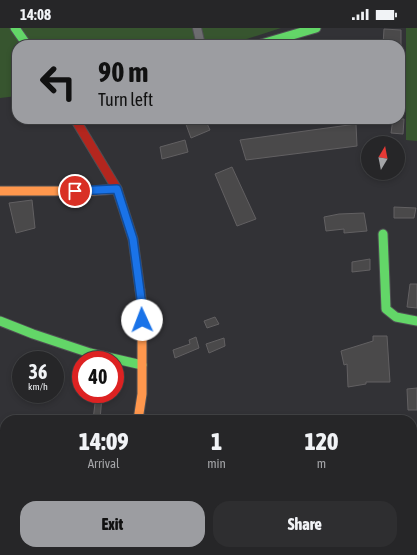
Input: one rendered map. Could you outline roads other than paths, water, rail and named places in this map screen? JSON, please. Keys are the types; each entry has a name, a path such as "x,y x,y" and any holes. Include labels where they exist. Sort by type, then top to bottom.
{"street":[{"path":"15,28 23,40"},
{"path":"197,28 201,40"},
{"path":"275,40 316,28"},
{"path":"78,124 117,189 133,239 142,306 142,394 139,415"},
{"path":"0,192 90,191 117,189"},
{"path":"383,234 386,309 392,316 402,320 417,321"},
{"path":"0,321 90,353 142,365"}]}
